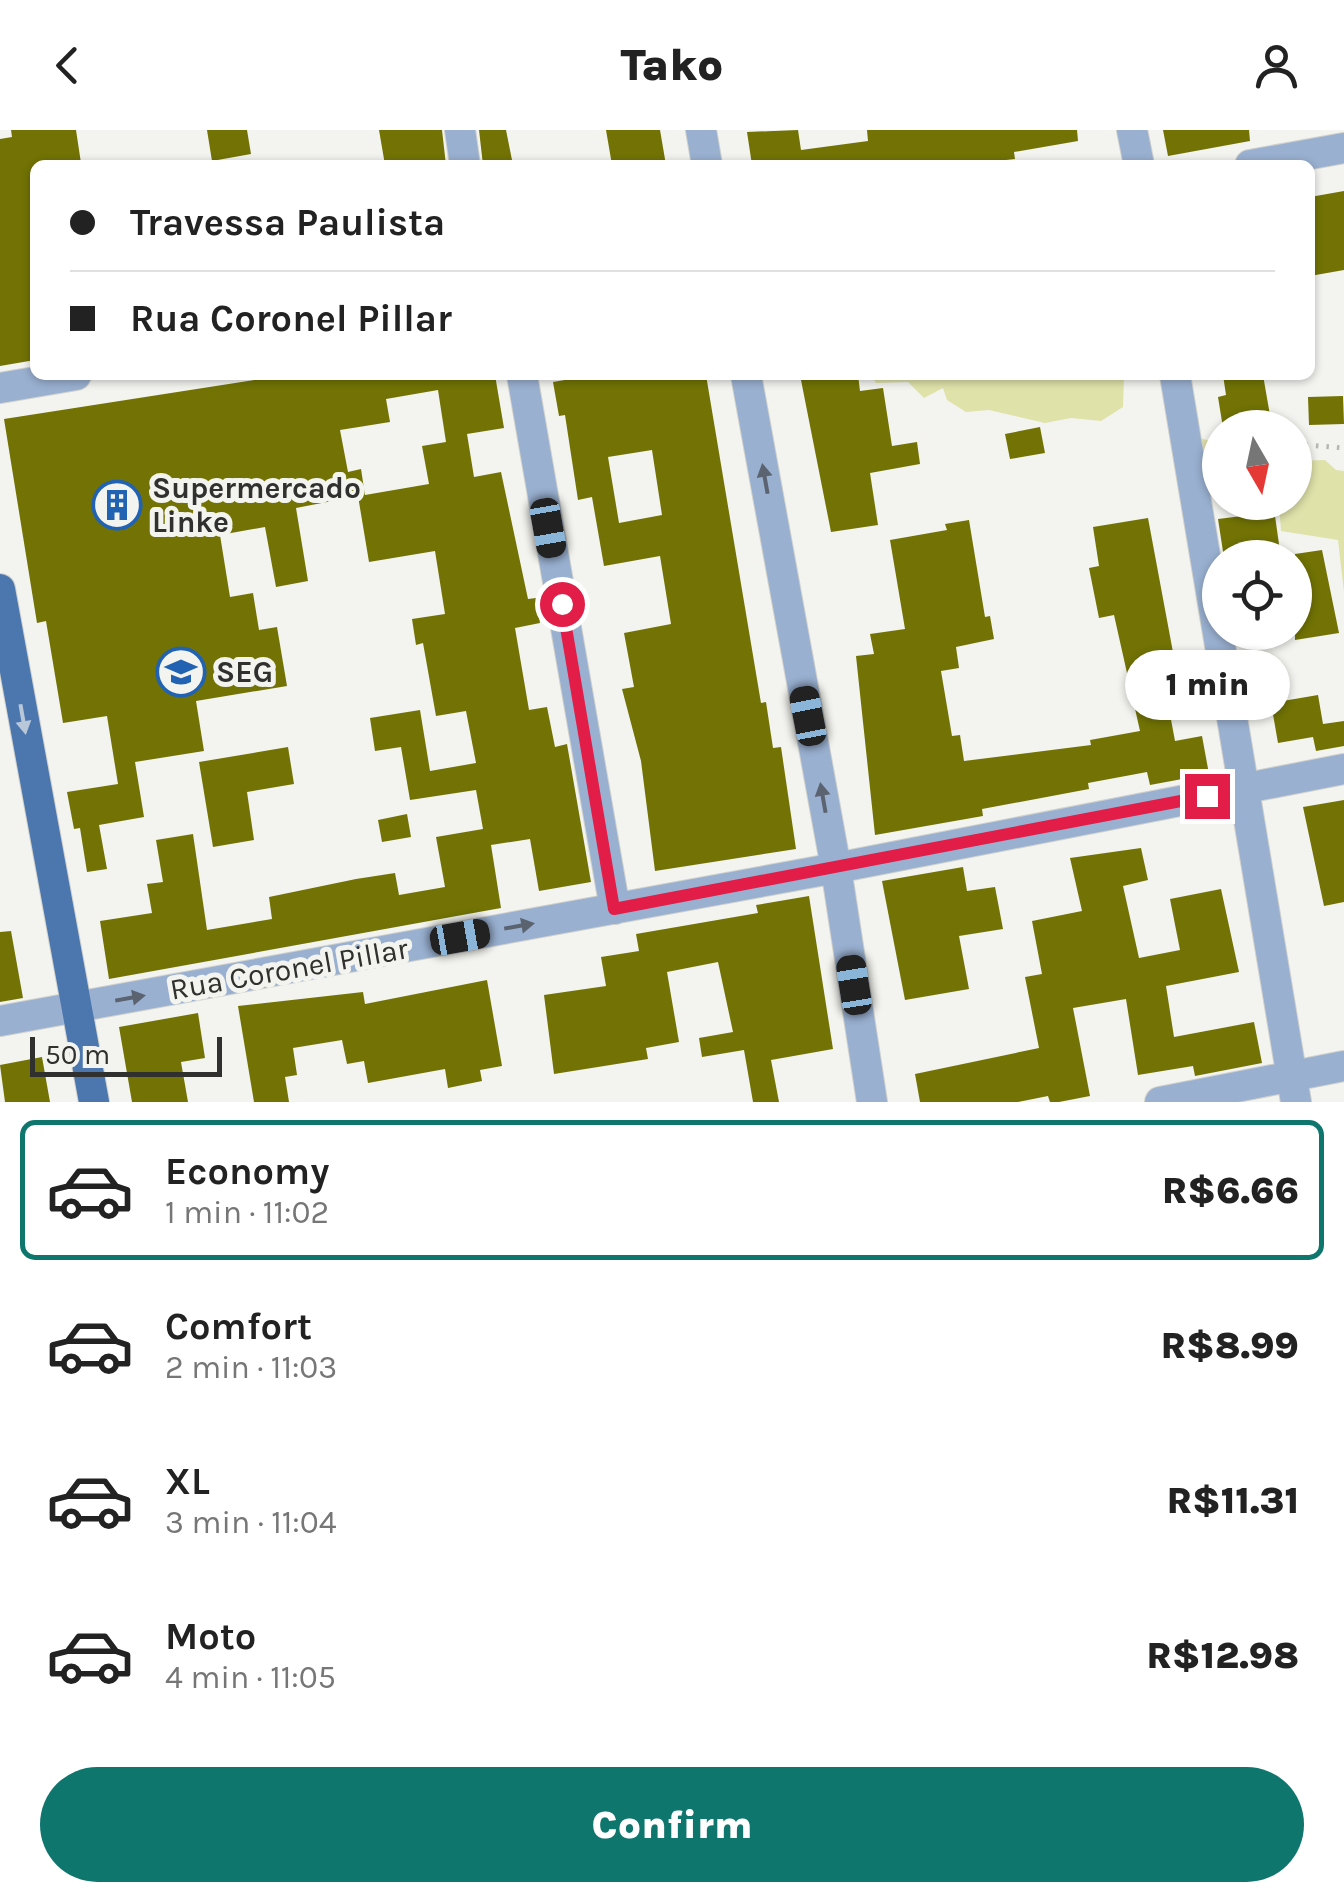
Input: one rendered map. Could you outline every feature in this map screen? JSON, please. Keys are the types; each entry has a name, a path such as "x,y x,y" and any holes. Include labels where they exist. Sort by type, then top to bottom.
{"main road":[{"path":"0,589 94,1102"}],"street":[{"path":"460,130 464,160"},
{"path":"701,130 707,160"},
{"path":"1132,130 1138,160"},
{"path":"1278,160 1344,148"},
{"path":"0,388 47,380"},
{"path":"523,380 614,909"},
{"path":"747,380 836,868 872,1102"},
{"path":"1176,380 1293,1089"},
{"name":"Rua Coronel Pillar","path":"0,1021 836,868 1344,769"},
{"path":"1160,1102 1293,1089 1344,1066"}],"path":[{"path":"1312,445 1344,448"}],"green space":[{"path":"874,380 1124,380 1123,407 1101,421 1071,418 1045,423 989,410 966,412 947,400 943,388 924,398 908,382"},
{"path":"1199,438 1202,477 1196,473"},
{"path":"1312,460 1325,460 1336,470 1344,471 1344,592 1338,540 1281,531 1280,520 1312,520"}],"building":[{"path":"11,130 76,130 81,160 30,160 30,361 0,366 0,139 12,137"},
{"path":"207,130 247,130 251,154 212,160"},
{"path":"379,130 442,130 445,160 384,160"},
{"path":"479,130 506,130 512,160 482,160"},
{"path":"606,130 660,130 665,160 611,160"},
{"path":"798,130 801,150 868,141 867,130 1077,130 1078,141 1014,152 1015,159 1006,160 751,160 747,132"},
{"path":"1163,130 1249,130 1250,141 1168,156"},
{"path":"1344,191 1344,270 1315,275 1315,196"},
{"path":"254,380 496,380 504,428 467,434 474,477 501,472 528,599 536,598 540,623 515,628 529,710 547,707 555,747 567,744 591,882 539,891 530,839 491,845 501,908 109,979 100,921 152,913 147,884 163,882 156,840 193,834 207,930 272,919 269,897 356,879 395,873 399,895 445,887 436,837 483,829 476,790 410,800 401,747 375,751 370,718 420,710 430,771 476,763 466,711 436,716 423,643 416,645 412,619 445,614 435,551 369,562 358,496 296,508 308,581 276,587 265,527 220,535 230,597 253,593 259,630 277,627 287,686 196,701 204,751 135,762 144,817 99,825 107,869 87,872 80,828 74,829 67,792 118,784 107,716 63,723 46,621 37,623 4,419","holes":["438,390 446,442 422,446 429,484 365,495 361,469 348,472 340,430 390,422 386,399"]},
{"path":"707,380 761,703 766,702 773,748 781,747 796,849 655,871 641,761 622,689 634,687 624,633 671,624 660,556 604,566 592,497 578,500 565,415 559,416 553,382","holes":["652,450 662,515 619,523 608,457"]},
{"path":"801,380 859,380 860,391 883,388 892,446 917,442 920,464 870,473 878,525 831,532"},
{"path":"1224,380 1264,380 1269,410 1220,410 1218,397 1226,395"},
{"path":"1343,396 1344,424 1312,425 1308,397"},
{"path":"1040,427 1045,453 1010,459 1005,434"},
{"path":"1148,518 1175,663 1161,666 1175,741 1202,736 1209,774 1150,785 1147,772 1088,783 1089,789 982,809 983,816 875,835 856,656 874,654 870,634 905,629 890,540 947,530 945,524 969,520 985,617 990,616 994,639 956,647 959,668 941,671 952,736 960,735 964,761 1091,745 1090,740 1140,731 1114,615 1099,618 1089,568 1099,566 1093,527"},
{"path":"1218,520 1276,520 1278,540 1221,540"},
{"path":"1322,550 1339,633 1312,637 1312,551"},
{"path":"1318,695 1323,724 1344,721 1344,746 1316,751 1313,737 1278,743 1271,703"},
{"path":"288,747 294,784 247,792 254,840 213,847 199,762"},
{"path":"1344,800 1344,902 1324,906 1303,807"},
{"path":"407,814 411,837 382,842 378,820"},
{"path":"1141,848 1148,880 1123,886 1139,958 1180,950 1170,899 1221,889 1239,972 1166,986 1174,1037 1254,1022 1262,1063 1195,1076 1193,1066 1138,1075 1126,999 1073,1008 1090,1096 1059,1102 1050,1102 1048,1096 1018,1102 920,1102 915,1074 1039,1048 1025,977 1042,974 1032,921 1082,911 1070,858"},
{"path":"963,867 967,891 995,887 1003,929 959,936 969,989 905,1000 882,881"},
{"path":"809,896 833,1049 771,1060 779,1102 753,1102 744,1050 702,1057 699,1038 733,1032 718,962 667,972 679,1042 646,1048 648,1059 554,1074 544,995 606,986 601,957 639,951 636,934 758,913 756,905"},
{"path":"11,931 23,998 0,1002 0,932"},
{"path":"487,980 502,1066 480,1070 482,1081 448,1088 445,1069 368,1083 364,1061 347,1064 342,1040 293,1048 297,1075 285,1077 289,1102 254,1102 238,1006 363,992 365,1004"},
{"path":"198,1013 205,1058 181,1062 188,1102 132,1102 119,1027"},
{"path":"42,1057 50,1102 5,1102 0,1065"}],"place":[{"name":"Supermercado Linke","path":"117,505"},
{"name":"SEG","path":"181,672"}],"route":[{"path":"562,604 614,909 1207,796"}]}
